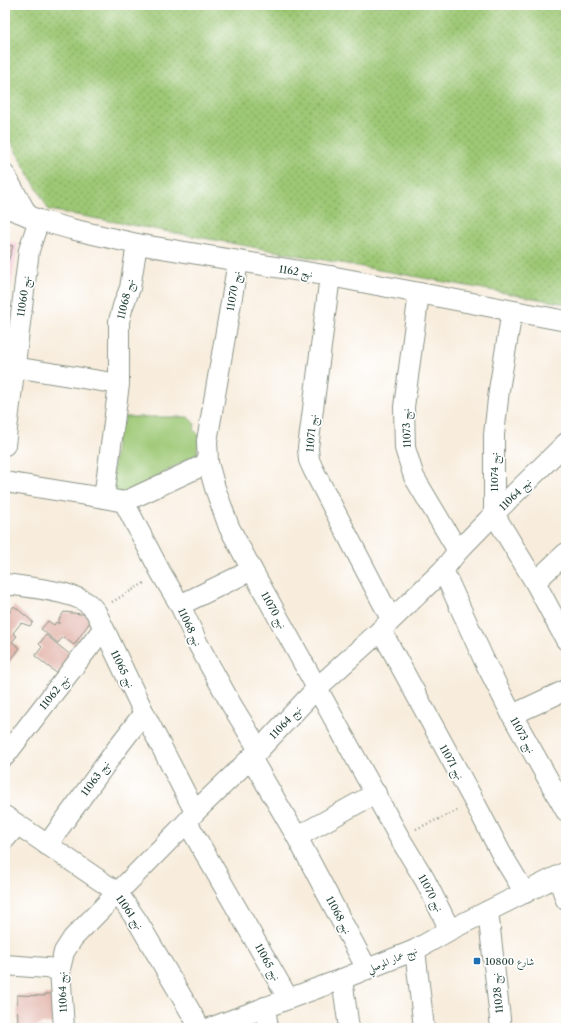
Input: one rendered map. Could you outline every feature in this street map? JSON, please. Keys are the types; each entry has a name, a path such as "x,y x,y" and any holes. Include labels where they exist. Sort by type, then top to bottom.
{"street":[{"path":"5,175 33,218"},
{"name":"نهج 1162","path":"5,207 33,218 71,229 137,244 238,262 330,276 566,321"},
{"name":"نهج 11060","path":"5,445 33,218"},
{"name":"نهج 11068","path":"104,498 119,384 119,322 130,288 137,244"},
{"name":"نهج 11070","path":"238,262 207,442 208,463 214,488 229,527 399,836 425,880 450,930"},
{"name":"نهج 11071","path":"330,276 308,448 309,460 386,625 475,803 502,855 525,893"},
{"name":"نهج 11073","path":"419,292 404,407 405,448 414,477 458,551"},
{"name":"نهج 11074","path":"494,514 494,435 499,390 512,311"},
{"path":"14,367 119,384"},
{"name":"نهج 11064","path":"64,1028 60,969 64,952 73,938 255,754 317,688 443,570 458,551 566,443"},
{"path":"5,482 124,502 208,463"},
{"name":"نهج 11068","path":"124,502 161,573 180,605 188,625 231,704 297,837 367,969"},
{"path":"494,514 535,582 566,640"},
{"path":"535,582 566,553"},
{"path":"180,605 252,570"},
{"name":"نهج 11073","path":"443,570 484,660 512,715 566,811"},
{"name":"نهج 11065","path":"5,584 62,594 76,598 88,603 100,620 191,817 288,998"},
{"name":"نهج 11062","path":"5,756 100,620"},
{"path":"512,715 566,690"},
{"name":"نهج 11063","path":"47,845 144,713"},
{"path":"297,837 376,793"},
{"name":"نهج 11061","path":"9,827 47,845 117,892 138,922 200,1028"},
{"path":"562,874 566,900"},
{"name":"نهج عمار الموصلي","path":"210,1028 342,979 414,950 450,930 562,874"},
{"name":"نهج 11028","path":"488,911 501,1028"},
{"path":"414,950 424,1028"},
{"path":"5,965 60,969"},
{"path":"342,979 349,1028"},
{"path":"265,1007 268,1028"}],"path":[{"path":"100,620 161,573"},
{"path":"399,836 475,803"}],"shaded area":[{"path":"5,241 18,243 5,324"}],"green space":[{"path":"5,5 566,5 566,304 49,210 5,132"},
{"path":"119,417 188,417 195,424 194,430 199,435 197,454 124,495 110,497"}],"building":[{"path":"5,244 13,246 5,271"},
{"path":"14,606 33,622 30,626 21,623 13,633 17,636 12,642 20,648 5,668 5,616 6,617"},
{"path":"64,612 91,615 92,619 74,645 63,637 58,643 41,629 48,621 54,625 56,622 59,624 59,619"},
{"path":"46,635 73,657 59,675 35,656 42,647 39,644"},
{"path":"45,994 52,994 54,1024 42,1023 37,1028 18,1027 17,995 45,996"}],"place":[{"name":"10800 شارع","path":"477,961"}]}
